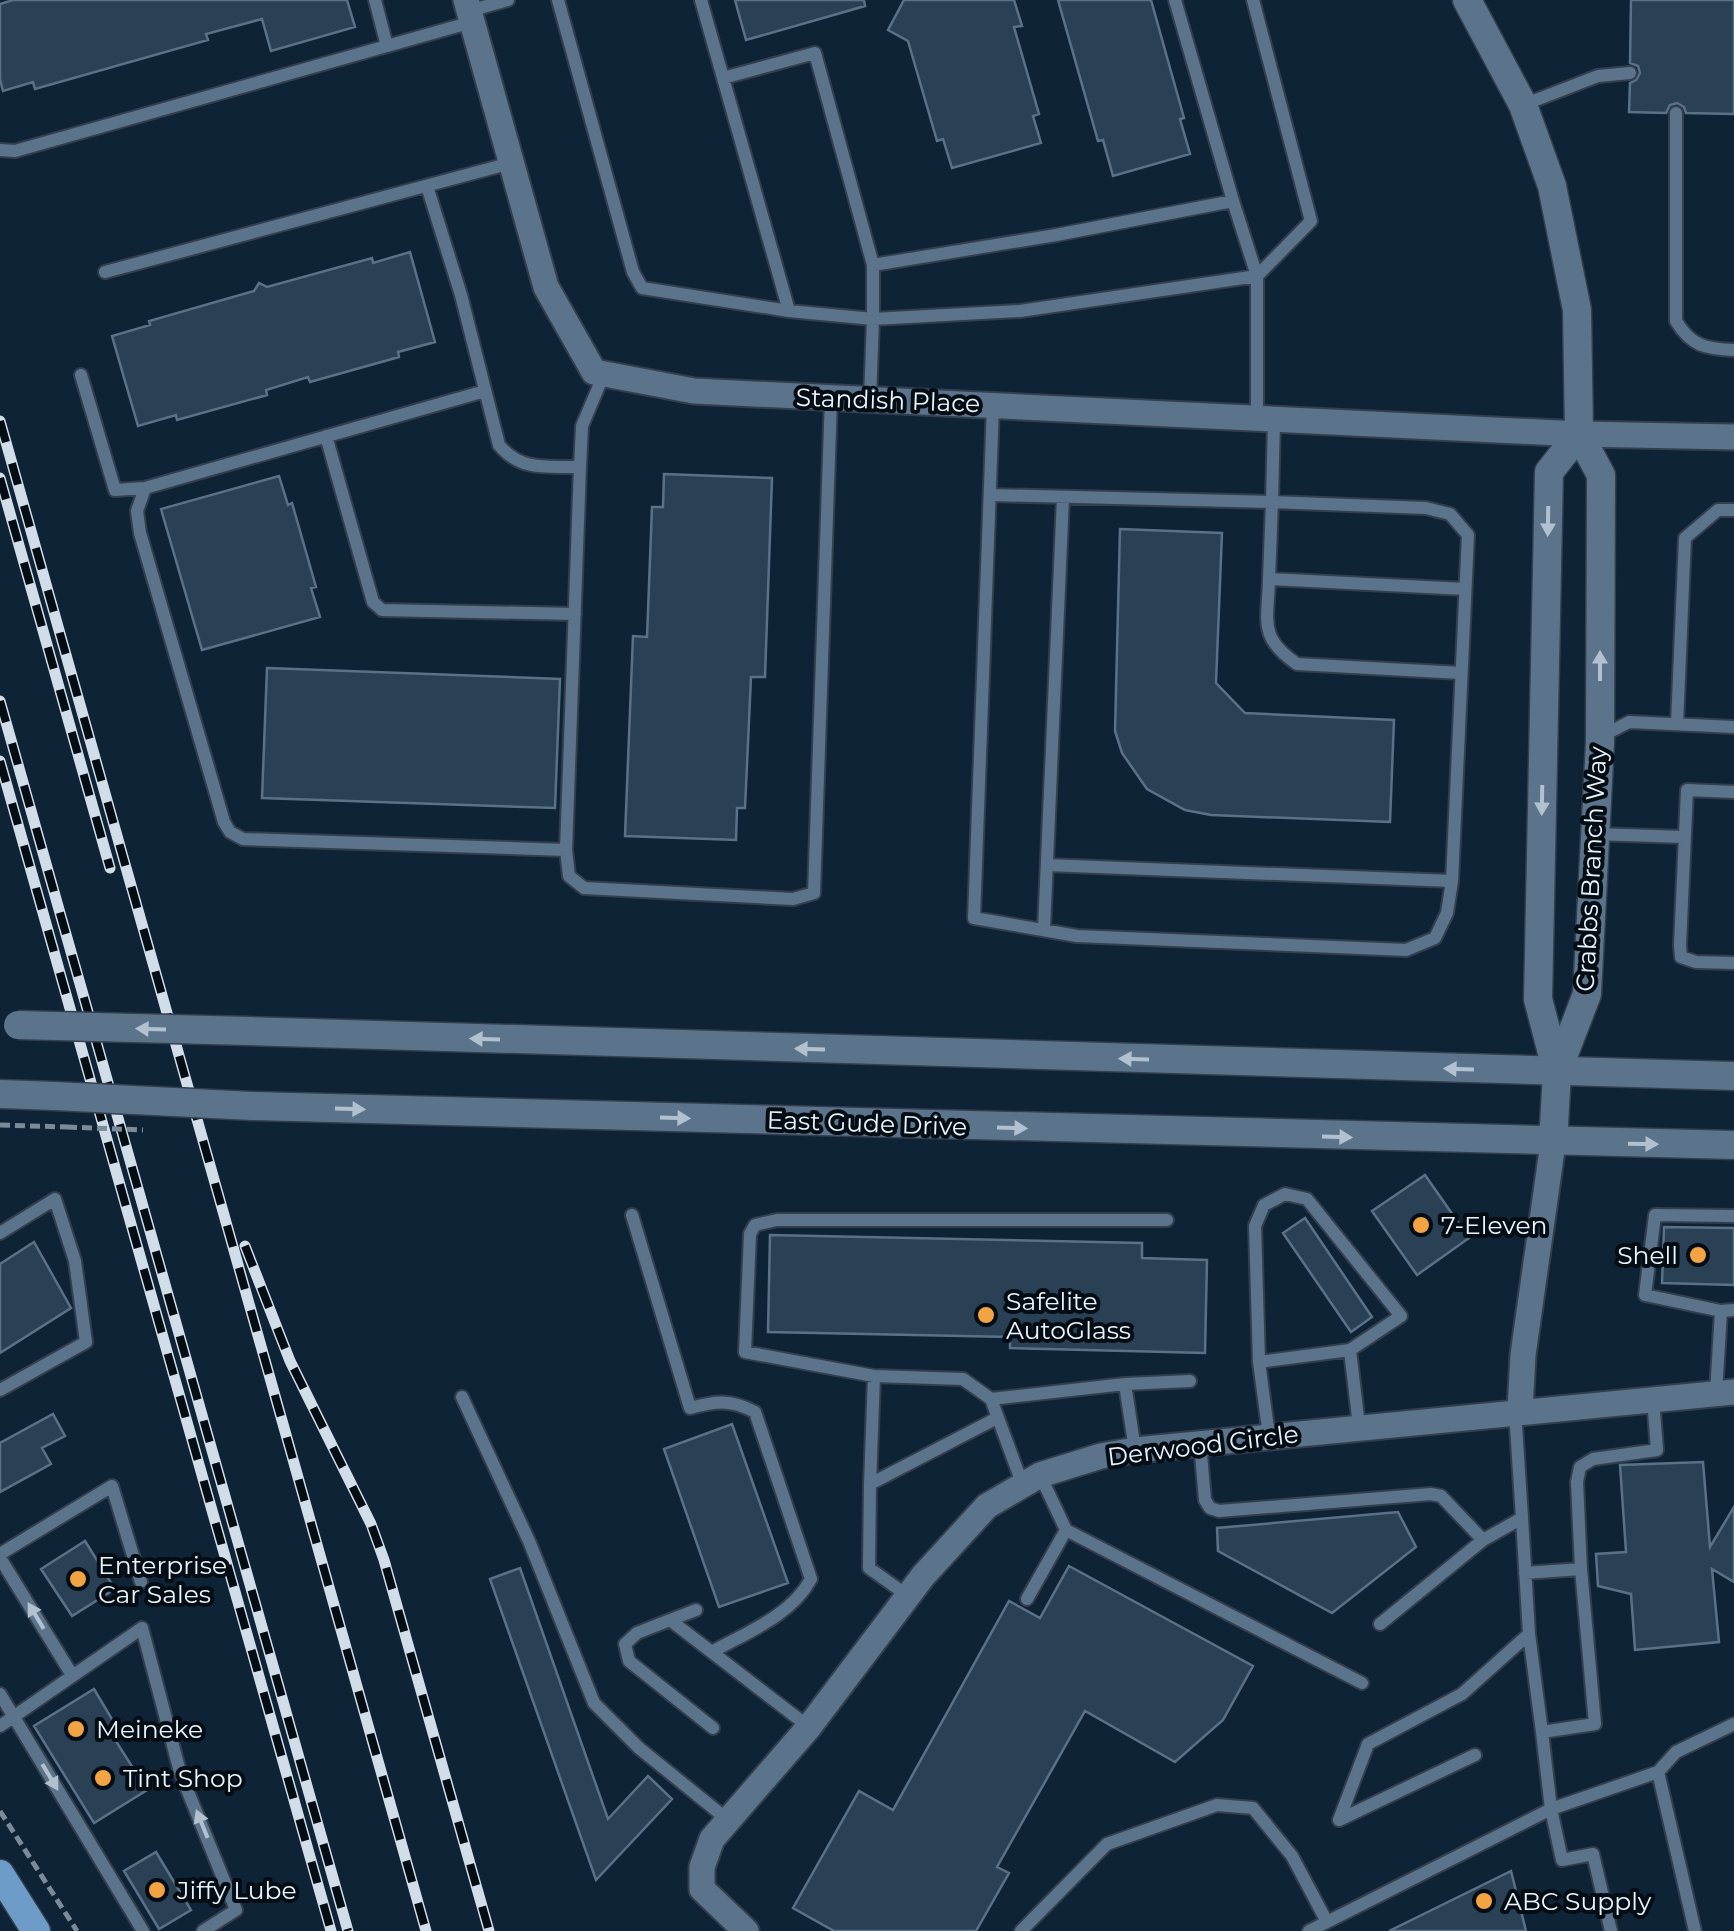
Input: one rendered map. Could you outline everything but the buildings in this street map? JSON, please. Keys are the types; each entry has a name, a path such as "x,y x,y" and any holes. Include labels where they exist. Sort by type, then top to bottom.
{"main road":[{"name":"Crabbs Branch Way","path":"1467,0 1523,105 1552,186 1578,310 1579,434 1600,476 1600,738 1587,994 1557,1072"},
{"name":"Crabbs Branch Way","path":"1557,1072 1538,1000 1549,472 1579,434"},
{"path":"9,1025 1734,1076"},
{"path":"1553,1143 1557,1072"},
{"name":"East Gude Drive","path":"0,1094 252,1106 1734,1146"},
{"path":"0,1874 36,1931"}],"street":[{"path":"469,11 546,287 594,372 604,374"},
{"name":"Standish Place","path":"604,374 694,392 1579,434 1734,437"},
{"path":"1518,1410 1553,1143"},
{"name":"Derwood Circle","path":"746,1931 702,1889 702,1867 712,1838 808,1727 908,1596 987,1506 1031,1479 1101,1456 1135,1450 1725,1392"}],"lane":[{"path":"375,0 387,46"},
{"path":"0,150 16,151 387,46 469,11 508,0"},
{"path":"558,0 633,272 642,288 790,312 873,319 1020,311 1257,276 1312,221 1253,0"},
{"path":"700,0 790,312"},
{"path":"1174,0 1257,276 1272,502 1267,632 1276,650 1297,664 1461,673"},
{"path":"723,78 815,53 872,265 870,400"},
{"path":"1523,105 1598,76 1630,73"},
{"path":"1676,113 1676,321 1686,337 1704,349 1734,350"},
{"path":"106,272 511,163"},
{"path":"427,186 499,445 510,459 530,465 580,467"},
{"path":"872,265 1056,236 1233,201"},
{"path":"604,374 582,426 580,467 566,850 569,876 584,888 792,899 814,893 831,398"},
{"path":"81,375 115,490 145,488 485,391"},
{"path":"992,494 1426,508 1450,514 1468,535 1452,882 1447,913 1435,938 1406,950 1077,936 974,918 994,404"},
{"path":"326,436 373,602 382,610 575,614"},
{"path":"145,488 137,511 140,533 230,832 242,838 566,850"},
{"path":"1044,930 1062,497"},
{"path":"1677,724 1685,538 1718,510 1734,510"},
{"path":"1269,580 1465,590"},
{"path":"1600,738 1628,722 1734,727"},
{"path":"1734,792 1687,790 1681,956 1696,962 1734,963"},
{"path":"1595,834 1684,837"},
{"path":"1046,865 1452,882"},
{"path":"1260,1362 1350,1350 1402,1316 1308,1199 1285,1194 1264,1205 1255,1226 1260,1362 1268,1436"},
{"path":"0,1233 55,1199 75,1261 86,1342 0,1390"},
{"path":"632,1215 690,1408 720,1400 755,1412 811,1579 802,1597 787,1609 712,1652"},
{"path":"1725,1392 1727,1310 1644,1295 1655,1215 1734,1216"},
{"path":"1167,1220 776,1220 755,1225 750,1234 744,1352 874,1376 963,1379 992,1399 997,1418 1031,1479 1066,1530 1362,1682"},
{"path":"1350,1350 1360,1426"},
{"path":"874,1376 869,1568 908,1596"},
{"path":"992,1399 1190,1381"},
{"path":"1125,1384 1135,1450"},
{"path":"462,1397 529,1541 594,1703 639,1748 728,1820"},
{"path":"1542,1732 1595,1724 1577,1482 1580,1467 1593,1459 1658,1450 1653,1398"},
{"path":"1518,1410 1529,1634 1551,1809 1562,1860 1593,1854 1611,1931"},
{"path":"870,1484 997,1418"},
{"path":"1200,1443 1204,1500 1210,1508 1219,1511 1431,1494 1440,1496 1483,1540"},
{"path":"72,1675 0,1556 112,1486 141,1582"},
{"path":"1380,1624 1483,1540 1522,1518"},
{"path":"1028,1599 1066,1530"},
{"path":"1525,1573 1581,1569"},
{"path":"696,1610 637,1633 625,1644 630,1661 713,1728"},
{"path":"670,1620 808,1727"},
{"path":"0,1726 142,1628 180,1772 236,1910 203,1931"},
{"path":"1474,1755 1339,1820 1368,1744 1462,1694 1529,1634"},
{"path":"0,1694 143,1931"},
{"path":"1309,1931 1551,1809 1658,1772 1676,1752 1734,1724"},
{"path":"1658,1772 1695,1931"},
{"path":"1020,1931 1107,1844 1217,1805 1253,1808 1292,1856 1328,1922"}],"path":[{"path":"0,1125 67,1127"},
{"path":"0,1811 77,1931"}],"railway":[{"path":"0,421 426,1931"},
{"path":"0,478 110,868"},
{"path":"0,701 348,1931"},
{"path":"0,761 331,1931"},
{"path":"245,1246 290,1361 371,1524 384,1560 489,1931"}],"place":[{"name":"7-Eleven","path":"1421,1225"},
{"name":"Shell","path":"1698,1255"},
{"name":"Safelite AutoGlass","path":"986,1315"},
{"name":"Enterprise Car Sales","path":"78,1579"},
{"name":"Meineke","path":"76,1729"},
{"name":"Tint Shop","path":"103,1778"},
{"name":"Jiffy Lube","path":"157,1890"},
{"name":"ABC Supply","path":"1484,1901"}]}
